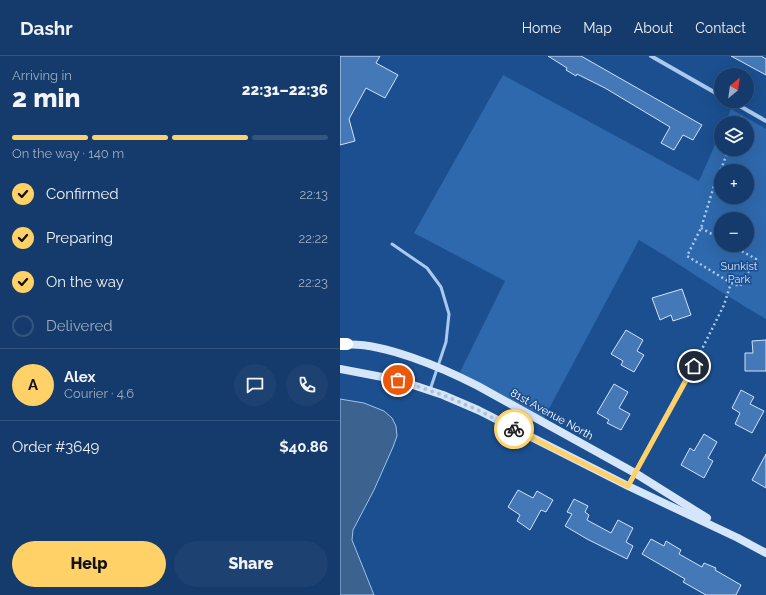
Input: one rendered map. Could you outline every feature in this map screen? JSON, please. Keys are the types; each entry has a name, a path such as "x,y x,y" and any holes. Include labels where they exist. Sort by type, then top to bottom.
{"street":[{"path":"651,56 714,92"},
{"path":"743,108 766,121"},
{"name":"81st Avenue North","path":"342,344 373,347 452,373 634,473 738,538"},
{"path":"628,486 694,366"},
{"name":"81st Avenue North","path":"340,369 398,380 430,390 478,410 628,486 738,538 766,553"}],"lane":[{"path":"392,244 427,268 440,287 448,314 446,342 430,390"}],"path":[{"path":"726,156 714,186 701,228 687,256 731,283 740,286 756,259 744,252"},
{"path":"701,228 714,235"},
{"path":"694,366 724,305 731,283"}],"green space":[{"name":"Sunkist Park","path":"503,75 699,181 714,147 714,156 754,156 754,122 766,129 766,319 639,240 544,418 460,372 505,281 414,233"},
{"path":"731,109 743,116 728,116"}],"shaded area":[{"path":"340,399 364,403 384,411 392,418 396,426 397,436 393,447 374,490 353,530 352,540 374,595 340,595"}],"building":[{"path":"340,56 380,56 376,63 398,75 385,98 366,88 349,119 355,141 340,145"},
{"path":"548,56 581,56 702,125 693,140 683,135 674,150 661,143 670,127 605,88 577,74 576,76 566,70 567,68"},
{"path":"731,56 761,56 766,59 766,75"},
{"path":"682,289 691,315 673,321 671,315 660,320 652,298"},
{"path":"626,330 643,340 637,351 644,355 634,372 621,365 623,361 611,354"},
{"path":"766,340 766,371 745,371 745,353 753,353 752,341"},
{"path":"614,384 628,392 619,408 630,414 621,430 607,423 609,420 597,413"},
{"path":"741,390 754,397 750,404 764,411 752,433 735,424 740,413 732,408"},
{"path":"704,434 717,442 708,458 713,461 704,478 681,465 690,448 694,451"},
{"path":"766,454 766,488 752,480"},
{"path":"518,490 533,498 537,491 553,500 546,512 541,510 530,530 517,521 520,515 508,507"},
{"path":"574,499 588,506 585,512 589,515 587,520 611,533 618,520 633,528 626,542 633,546 627,559 565,526 572,514 567,512"},
{"path":"651,539 664,546 666,541 681,550 679,554 702,567 704,563 716,568 715,570 741,585 736,595 706,595 683,582 685,579 642,554"}],"way so far":[{"path":"398,380 443,395 478,410 514,429"}],"route":[{"path":"514,429 628,486 694,366"}]}
